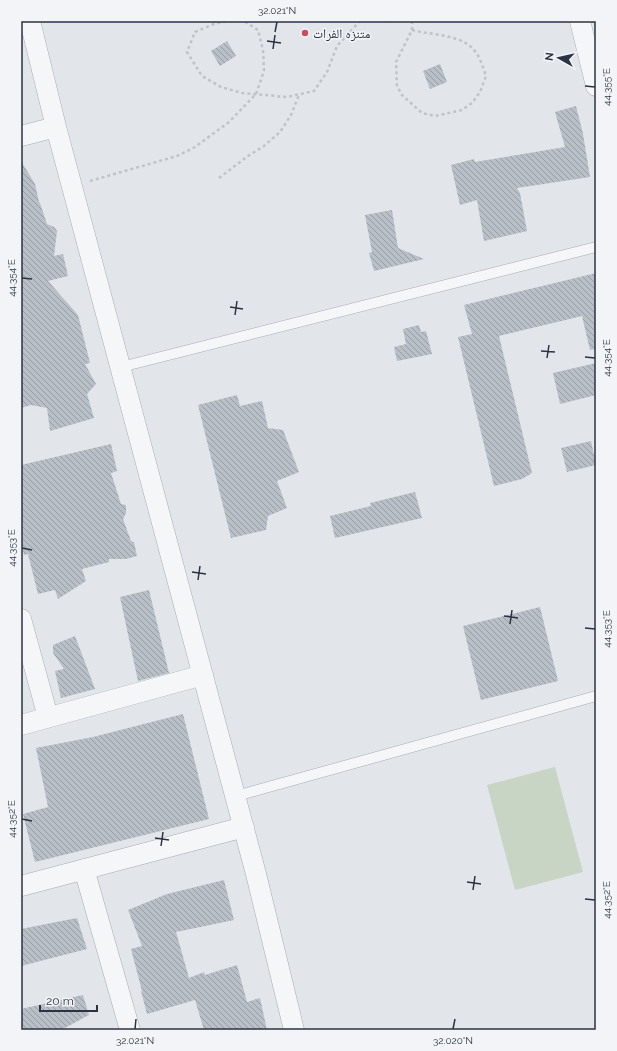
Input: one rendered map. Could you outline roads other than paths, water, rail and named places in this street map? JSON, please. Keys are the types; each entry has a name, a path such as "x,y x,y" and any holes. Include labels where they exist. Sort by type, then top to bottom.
{"street":[{"path":"30,21 56,127 236,796 294,1030"},
{"path":"580,21 596,86"},
{"path":"21,136 56,127"},
{"path":"21,619 48,717"},
{"path":"21,725 203,675"},
{"path":"21,886 244,827"},
{"path":"84,869 129,1030"}],"lane":[{"path":"121,367 596,247"},
{"path":"236,796 596,696"}],"place":[{"name":"متنزه الفرات","path":"305,33"}]}
